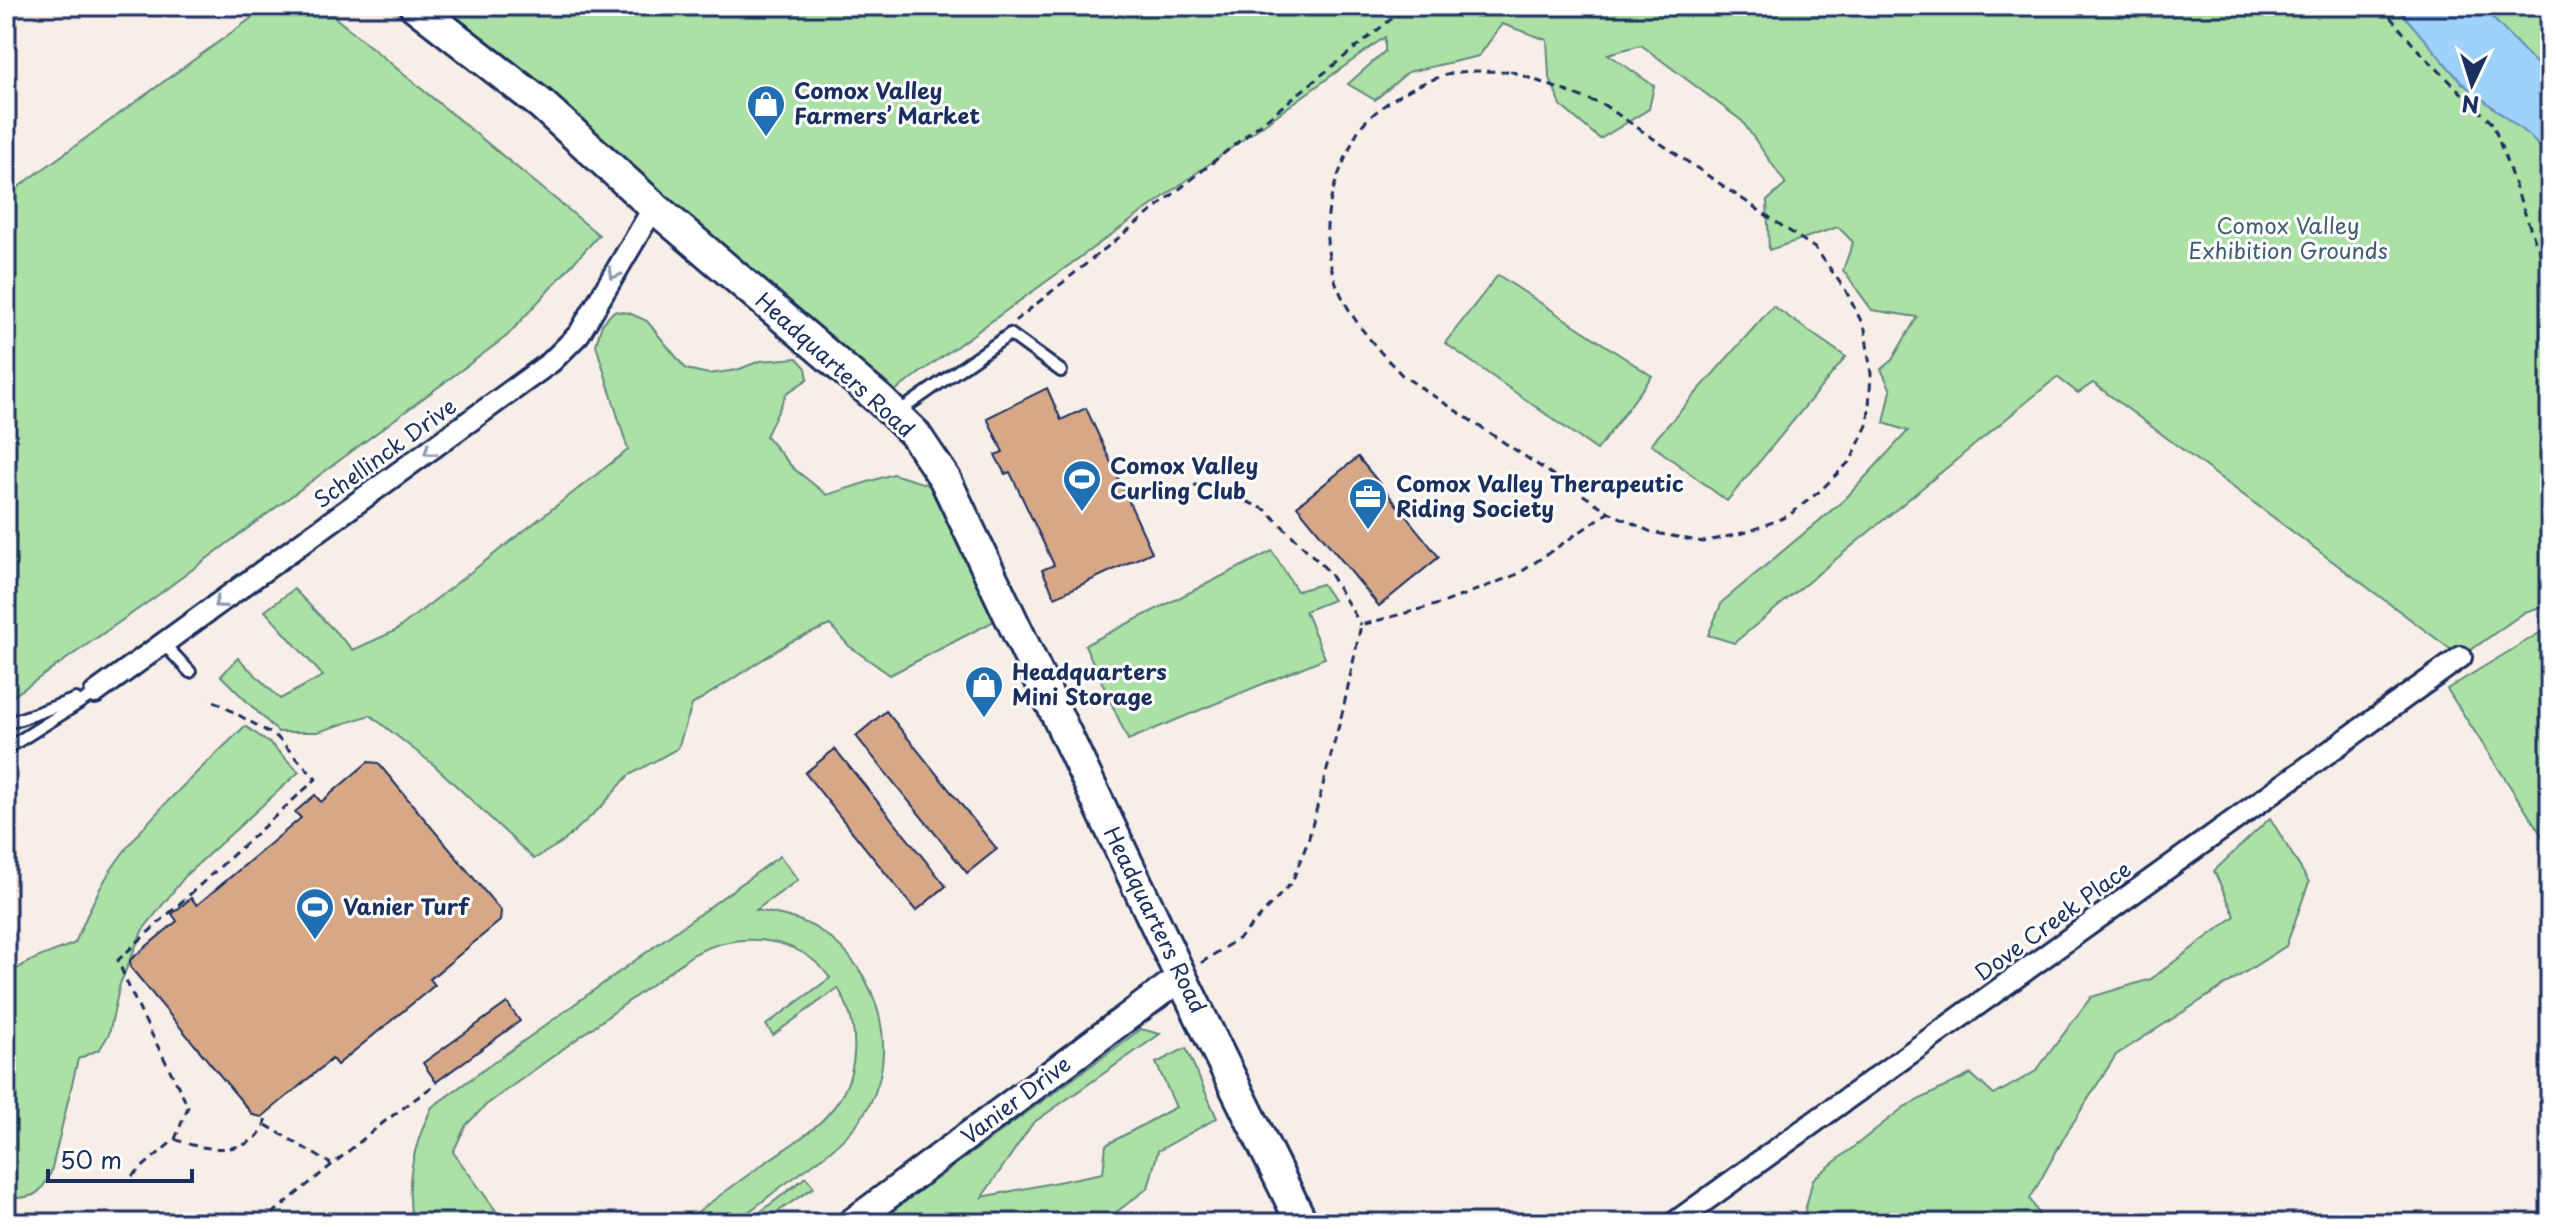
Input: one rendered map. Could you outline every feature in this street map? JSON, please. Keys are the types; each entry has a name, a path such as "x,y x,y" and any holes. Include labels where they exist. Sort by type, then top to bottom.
{"main road":[{"name":"Headquarters Road","path":"415,6 541,104 654,207 914,433 945,479 1181,977 1302,1223"}],"street":[{"name":"Schellinck Drive","path":"95,693 551,362 579,334 654,207"},
{"name":"Dove Creek Place","path":"1674,1223 2461,657"},
{"name":"Vanier Drive","path":"851,1223 1181,977"}],"lane":[{"path":"895,414 1010,334 1061,371"},
{"path":"163,643 190,672"},
{"path":"6,720 15,721 95,693"},
{"path":"6,749 95,693"}],"path":[{"path":"1013,323 1388,22 1400,12 1401,6"},
{"path":"2381,6 2416,48 2493,124 2536,244 2550,273"},
{"path":"1510,71 1604,105 1816,249 1846,291 1865,329 1871,374 1868,423 1851,460 1820,491 1788,516 1747,532 1703,542 1651,532 1609,512 1402,375 1354,318 1336,282 1329,253 1326,213 1337,174 1361,126 1391,100 1460,72 1510,71"},
{"path":"1181,977 1242,936 1292,882 1308,841 1343,710 1361,625 1328,571 1266,510 1216,488 1194,485"},
{"path":"1361,625 1443,603 1518,574 1609,512"},
{"path":"132,1176 175,1139 188,1107 132,998 118,960 316,779 277,737 209,698"},
{"path":"261,1223 331,1164 437,1083"},
{"path":"175,1139 190,1146 227,1149 252,1142 266,1125 266,1114"},
{"path":"266,1125 331,1164"}],"green space":[{"path":"268,6 321,6 599,235 507,336 154,598 6,701 6,196"},
{"name":"Comox Valley Exhibition Grounds","path":"415,6 2396,6 2462,83 2532,138 2550,159 2550,604 2525,612 2461,657 2093,383 2078,393 2057,377 1734,643 1708,635 1722,602 1845,499 1908,431 1884,423 1891,390 1881,369 1892,360 1917,317 1872,310 1843,270 1853,242 1838,227 1769,250 1767,201 1786,184 1742,121 1641,45 1608,54 1654,86 1649,109 1600,139 1561,106 1549,75 1547,40 1502,24 1479,56 1408,72 1375,100 1348,84 1385,51 1385,37 881,401"},
{"path":"2481,6 2550,6 2550,78"},
{"path":"1498,275 1652,376 1597,450 1445,343"},
{"path":"1773,306 1846,357 1727,501 1651,444"},
{"path":"614,311 629,313 647,321 686,369 709,374 737,370 760,361 797,358 806,368 808,379 787,393 766,436 793,468 827,495 893,474 929,485 994,621 890,675 849,646 830,625 790,642 692,705 678,748 628,776 602,806 564,841 534,859 434,765 370,715 318,732 278,732 221,676 238,658 280,699 323,676 265,611 294,589 353,650 395,631 628,450 596,345 602,324"},
{"path":"1272,551 1297,591 1322,584 1333,600 1305,611 1325,658 1128,740 1085,645"},
{"path":"2541,632 2550,634 2550,848 2447,689"},
{"path":"245,726 271,744 299,772 187,874 142,931 120,984 109,1034 100,1049 78,1059 51,1172 38,1192 29,1197 15,1198 8,1153 13,1127 13,1102 6,1075 6,980 29,962 75,943 105,880 131,843 178,791"},
{"path":"2270,818 2309,882 2286,946 2116,1055 2066,1134 2030,1199 2044,1223 1802,1223 1813,1179 1904,1107 1971,1074 1994,1095 2036,1071 2091,997 2151,979 2235,916 2214,871"},
{"path":"780,856 798,880 756,910 804,922 840,946 870,990 879,1015 883,1041 882,1068 875,1093 862,1117 836,1146 735,1221 719,1225 682,1223 815,1127 839,1099 852,1069 854,1036 846,1003 838,988 773,1035 766,1025 830,978 817,963 784,945 746,940 727,942 691,956 486,1105 466,1125 453,1152 505,1223 413,1223 410,1208 412,1164 432,1107"},
{"path":"1141,1029 1160,1034 1033,1123 982,1197 1103,1173 1106,1145 1176,1107 1156,1063 1186,1048 1217,1118 1158,1151 1148,1188 1102,1223 876,1223"},
{"path":"806,1177 814,1187 761,1223 746,1223"}],"water":[{"path":"2396,6 2481,6 2550,78 2550,159 2532,138 2462,83"}],"building":[{"name":"Comox Valley Curling Club","path":"1047,388 1061,420 1086,408 1152,552 1055,597 1042,570 1054,565 1010,472 1005,474 995,455 1003,452 987,418"},
{"name":"Comox Valley Therapeutic Riding Society","path":"1358,457 1439,557 1379,606 1297,506"},
{"path":"886,711 997,849 967,873 856,736"},
{"path":"835,749 946,886 916,911 805,773"},
{"name":"Vanier Turf","path":"368,762 378,763 501,911 500,921 430,979 435,985 337,1065 332,1059 262,1117 253,1115 131,968 130,960 177,921 172,914 191,898 197,905 301,818 295,812 315,795 321,802"},
{"path":"507,1003 520,1021 436,1082 423,1063"}],"place":[{"name":"Comox Valley Farmers’ Market","path":"766,138"},
{"name":"Comox Valley Curling Club","path":"1082,513"},
{"name":"Comox Valley Therapeutic Riding Society","path":"1368,531"},
{"name":"Headquarters Mini Storage","path":"984,719"},
{"name":"Vanier Turf","path":"315,941"}]}
